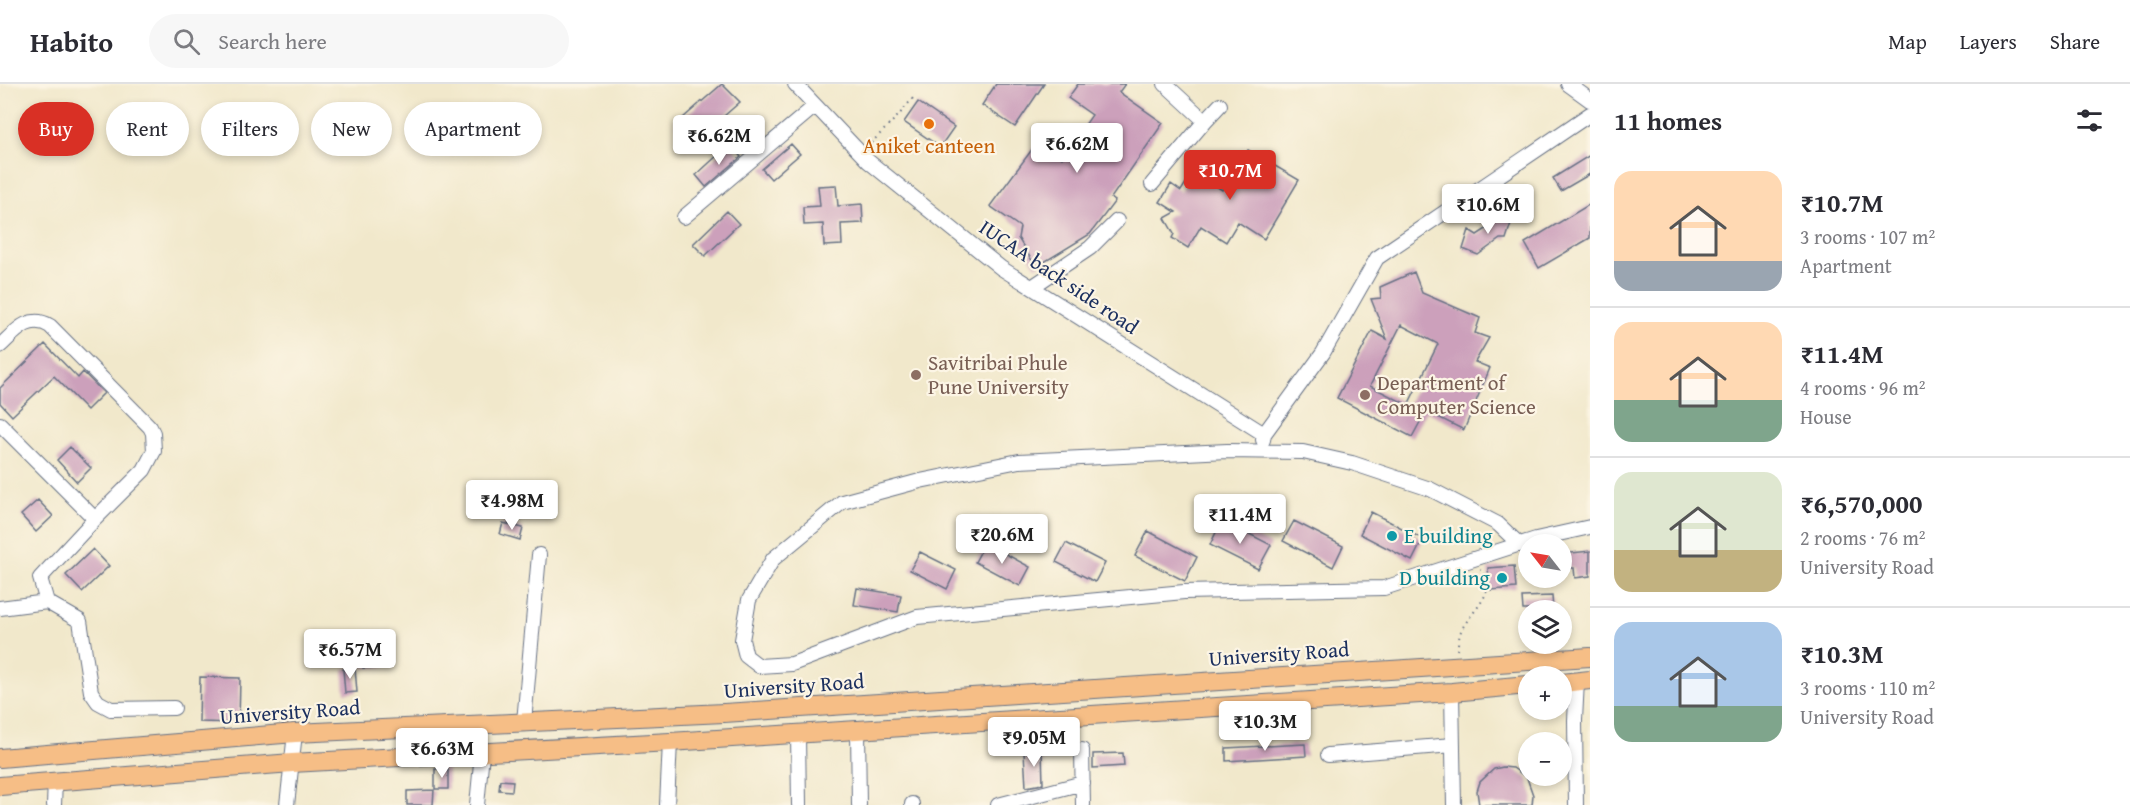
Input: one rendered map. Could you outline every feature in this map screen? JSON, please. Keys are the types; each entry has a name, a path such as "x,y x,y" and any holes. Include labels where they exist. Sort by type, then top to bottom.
{"main road":[{"name":"University Road","path":"0,758 296,733 723,713 1590,657"},
{"path":"0,786 292,763 670,742 1518,687"}],"street":[{"name":"IUCAA back side road","path":"795,84 860,153 1001,268 1264,434"},
{"path":"1165,84 1205,121"},
{"path":"1568,84 1590,100"},
{"path":"1152,184 1220,105"},
{"path":"684,217 815,106"},
{"path":"1263,451 1264,434 1323,353 1377,258 1590,114"},
{"path":"1032,288 1090,248 1118,221"},
{"path":"0,346 27,322 34,320 50,326 150,428 153,434 154,451 144,470 94,519 40,578 47,602"},
{"path":"0,424 94,519"},
{"path":"1518,543 1498,524 1430,489 1342,460 1303,452 1227,451 1019,461 920,481 842,502 773,559 749,600 742,640 746,656 759,666 792,664 917,617 1184,592 1384,588 1518,546"},
{"path":"1563,534 1590,527"},
{"path":"524,722 540,555"},
{"path":"0,609 47,602 80,621 91,692 98,702 111,709 174,708"},
{"path":"1576,681 1576,805"},
{"path":"1452,692 1454,805"},
{"path":"858,730 859,805"},
{"path":"287,805 296,733"},
{"path":"798,734 799,805"},
{"path":"667,805 670,742"},
{"path":"1328,754 1453,745"},
{"path":"1082,750 1083,805"},
{"path":"476,805 482,753"},
{"path":"54,805 55,781"},
{"path":"998,805 1083,783"}],"path":[{"path":"860,153 913,98"},
{"path":"1456,665 1461,630 1481,603 1488,589 1484,574 1468,561"}],"building":[{"path":"722,84 740,102 692,144 675,125"},
{"path":"996,84 1044,84 1015,127 982,105"},
{"path":"1078,84 1125,84 1119,92 1163,123 1111,198 1115,201 1090,234 1036,267 1018,238 1020,227 990,206 1039,140 1062,158 1092,115 1068,98"},
{"name":"Aniket canteen","path":"918,102 954,127 940,147 904,122"},
{"path":"730,144 741,157 706,187 696,175"},
{"path":"791,144 800,154 771,179 762,169"},
{"path":"1248,150 1299,180 1264,239 1238,222 1226,242 1201,226 1188,248 1172,238 1174,234 1165,218 1176,212 1160,202 1171,184 1181,191 1193,172 1222,190"},
{"path":"1590,155 1590,174 1561,191 1553,178"},
{"path":"836,185 838,206 862,204 863,223 841,224 842,245 824,246 823,224 804,225 803,207 820,206 818,186"},
{"path":"1590,204 1590,238 1539,268 1525,243"},
{"path":"727,211 739,224 705,256 693,244"},
{"path":"1487,213 1512,220 1506,239 1500,239 1478,255 1463,249 1469,230 1477,235 1491,226"},
{"path":"1414,272 1422,293 1480,318 1475,333 1489,338 1475,362 1490,368 1464,430 1426,411 1412,437 1337,398 1372,331 1387,339 1371,299 1381,298 1380,287","holes":["1401,325 1438,344 1408,405 1370,386"]},
{"path":"45,344 78,378 83,372 104,393 87,410 54,376 12,416 0,403 0,388"},
{"path":"70,447 91,468 77,482 57,460"},
{"path":"38,500 53,516 36,532 21,515"},
{"name":"E building","path":"1371,512 1423,539 1412,561 1360,534"},
{"path":"1222,520 1271,545 1258,569 1210,545"},
{"path":"1294,521 1343,546 1333,567 1283,541"},
{"path":"503,523 523,528 520,540 500,534"},
{"path":"1148,531 1197,557 1185,581 1135,556"},
{"path":"985,543 1030,567 1020,586 975,562"},
{"path":"1066,543 1105,563 1095,582 1056,562"},
{"path":"93,549 109,566 82,592 66,575"},
{"path":"1590,551 1590,576 1575,578 1572,553"},
{"path":"920,552 956,570 947,589 910,570"},
{"name":"D building","path":"1514,566 1516,588 1490,590 1488,568"},
{"path":"857,588 901,595 898,612 854,605"},
{"path":"1552,596 1552,600 1522,600 1522,597"},
{"path":"383,652 385,667 363,668 363,654"},
{"path":"355,668 357,692 345,693 343,669"},
{"path":"200,677 240,678 239,723 199,722"},
{"path":"1305,744 1306,756 1226,761 1226,748"},
{"path":"1042,751 1043,784 1026,787 1024,752"},
{"path":"1123,753 1124,766 1093,768 1093,754"},
{"path":"1513,768 1518,772 1518,786 1530,786 1533,795 1532,805 1479,805 1477,791 1480,782 1494,769"},
{"path":"435,769 448,769 448,789 435,789"},
{"path":"500,780 513,781 512,791 499,790"},
{"path":"434,790 433,805 407,805 407,791"}],"place":[{"name":"Aniket canteen","path":"929,124"},
{"name":"Savitribai Phule Pune University","path":"916,375"},
{"name":"Department of Computer Science","path":"1365,395"},
{"name":"E building","path":"1392,536"},
{"name":"D building","path":"1502,578"}]}
